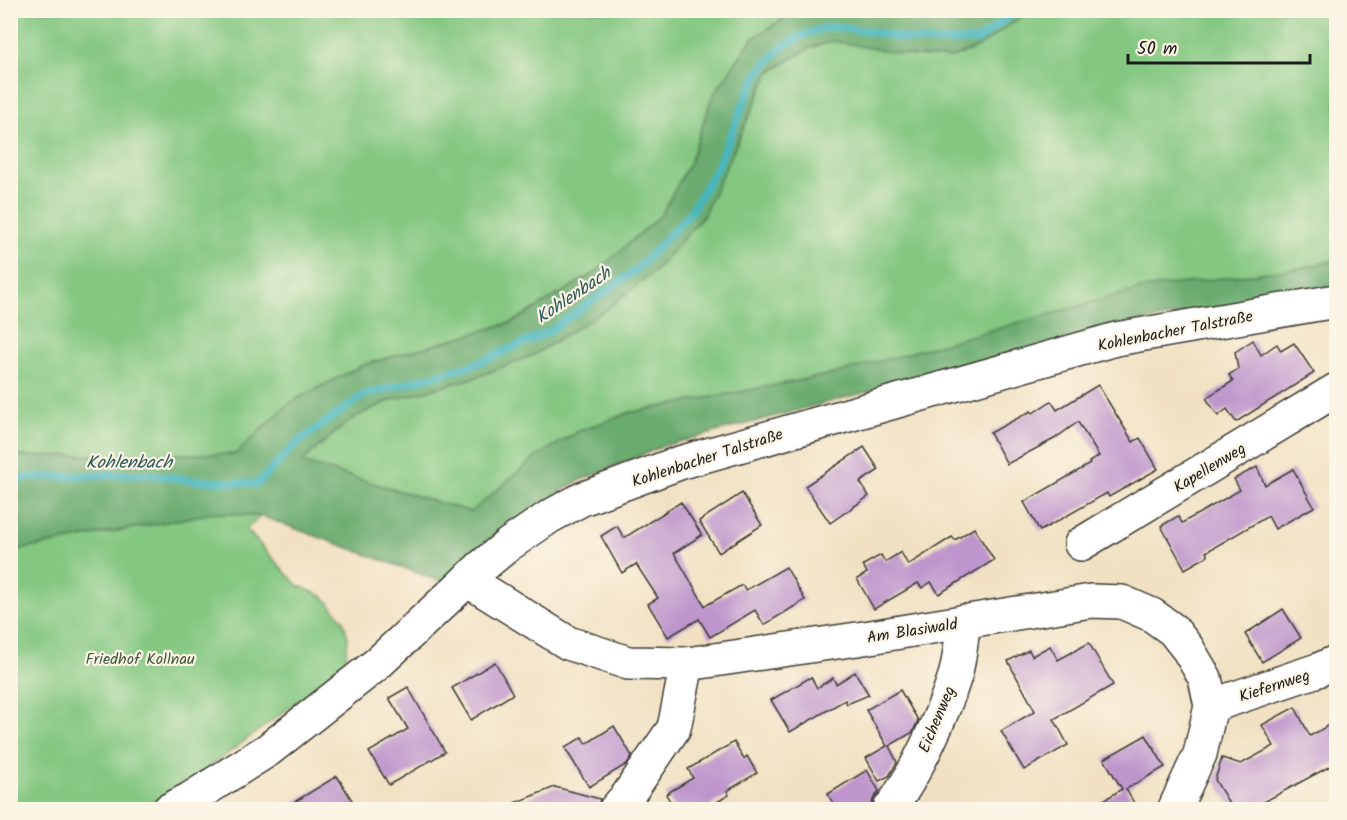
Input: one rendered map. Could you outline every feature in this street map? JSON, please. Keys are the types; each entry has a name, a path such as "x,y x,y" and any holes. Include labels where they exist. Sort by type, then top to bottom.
{"street":[{"name":"Kohlenbacher Talstraße","path":"169,810 268,750 377,664 508,545 549,517 582,500 679,463 1116,339 1336,301"},
{"name":"Kapellenweg","path":"1081,544 1336,390"},
{"name":"Am Blasiwald","path":"467,580 568,643 628,663 687,664 1023,610 1091,601 1122,602 1152,615 1173,630 1188,649 1205,678 1211,706 1200,754 1174,810"},
{"name":"Eichenweg","path":"889,810 901,794 930,738 955,675 964,621"},
{"name":"Kiefernweg","path":"1211,706 1336,662"},
{"path":"615,810 674,728 687,664"}],"green space":[{"path":"11,11 796,11 752,39 712,97 690,162 661,215 596,272 513,322 363,365 292,401 235,454 13,456 11,458"},
{"path":"796,11 880,11 937,23 972,11 1030,11 978,47 952,58 913,56 833,41 809,48 769,72 703,216 656,270 607,309 535,354 477,377 392,400 371,409 350,420 301,462 471,512 538,455 579,431 628,413 833,374 1140,289 1307,267 1336,260 1336,286 1109,328 663,446 574,483 508,525 442,582 261,516 213,513 11,551 10,458 13,456 235,454 292,401 363,365 513,322 596,272 661,215 690,162 712,97 752,39"},
{"path":"877,11 972,11 937,23"},
{"path":"1030,11 1336,11 1336,260 833,374 628,413 471,512 301,462 350,420 371,409 392,400 477,377 535,354 607,309 656,270 703,216 769,73 809,48 833,41 864,46 978,47"},
{"name":"Friedhof Kollnau","path":"213,513 261,516 246,529 297,585 324,597 343,620 348,638 345,666 181,788 139,809 11,810 11,551"}],"building":[{"path":"1253,340 1261,355 1277,344 1281,351 1294,343 1314,373 1236,422 1227,409 1218,416 1206,398 1233,381 1229,375 1238,369 1235,352"},
{"path":"1098,385 1133,442 1140,438 1158,469 1109,497 1107,493 1040,531 1024,502 1090,464 1089,462 1099,456 1078,422 1054,439 1007,464 990,433 1031,411 1033,413 1051,401 1057,410"},
{"path":"864,447 879,470 860,482 869,496 830,523 805,486"},
{"path":"1257,467 1265,485 1293,469 1314,507 1275,529 1268,516 1206,552 1208,556 1185,569 1161,526 1178,516 1182,523 1240,490 1234,479"},
{"path":"742,493 762,525 719,553 699,521"},
{"path":"681,502 702,535 674,553 705,606 742,585 746,590 786,567 805,600 764,625 755,610 710,637 699,619 668,637 648,604 658,598 636,564 622,573 601,536 617,526 624,538"},
{"path":"974,528 994,560 939,594 931,582 922,588 918,583 874,609 857,579 867,573 863,565 881,555 885,562 901,552 908,565 952,537 955,540"},
{"path":"1283,609 1301,638 1262,662 1245,634"},
{"path":"1089,643 1113,685 1054,719 1068,745 1024,770 1001,731 1035,711 1008,661 1029,650 1032,656 1050,646 1058,660"},
{"path":"495,662 513,694 471,720 452,688"},
{"path":"855,672 869,695 847,704 845,700 790,732 771,700 811,677 817,688 833,678 836,684"},
{"path":"408,687 445,752 389,785 369,752 408,729 389,698"},
{"path":"900,690 918,720 913,732 889,746 897,762 889,776 879,781 866,758 887,746 866,710"},
{"path":"1295,707 1310,736 1336,721 1336,763 1249,810 1233,810 1215,780 1222,758 1241,764 1274,746 1262,725"},
{"path":"614,726 632,756 627,764 589,787 565,748 582,737 586,744"},
{"path":"1146,735 1165,767 1126,789 1138,810 1088,810 1122,789 1104,759"},
{"path":"734,742 744,759 747,756 757,773 727,791 729,795 703,810 675,810 666,794 693,778 688,769"},
{"path":"867,770 879,791 870,810 837,810 828,794"},
{"path":"337,776 358,810 281,810"},
{"path":"555,787 600,799 597,810 505,810 504,807"}],"waterway":[{"name":"Kohlenbach","path":"10,480 33,477 146,474 191,480 257,484 298,442 364,395 473,365 548,332 636,270 690,213 717,167 760,70 782,47 803,35 828,27 936,42 978,40 1018,10"}]}
